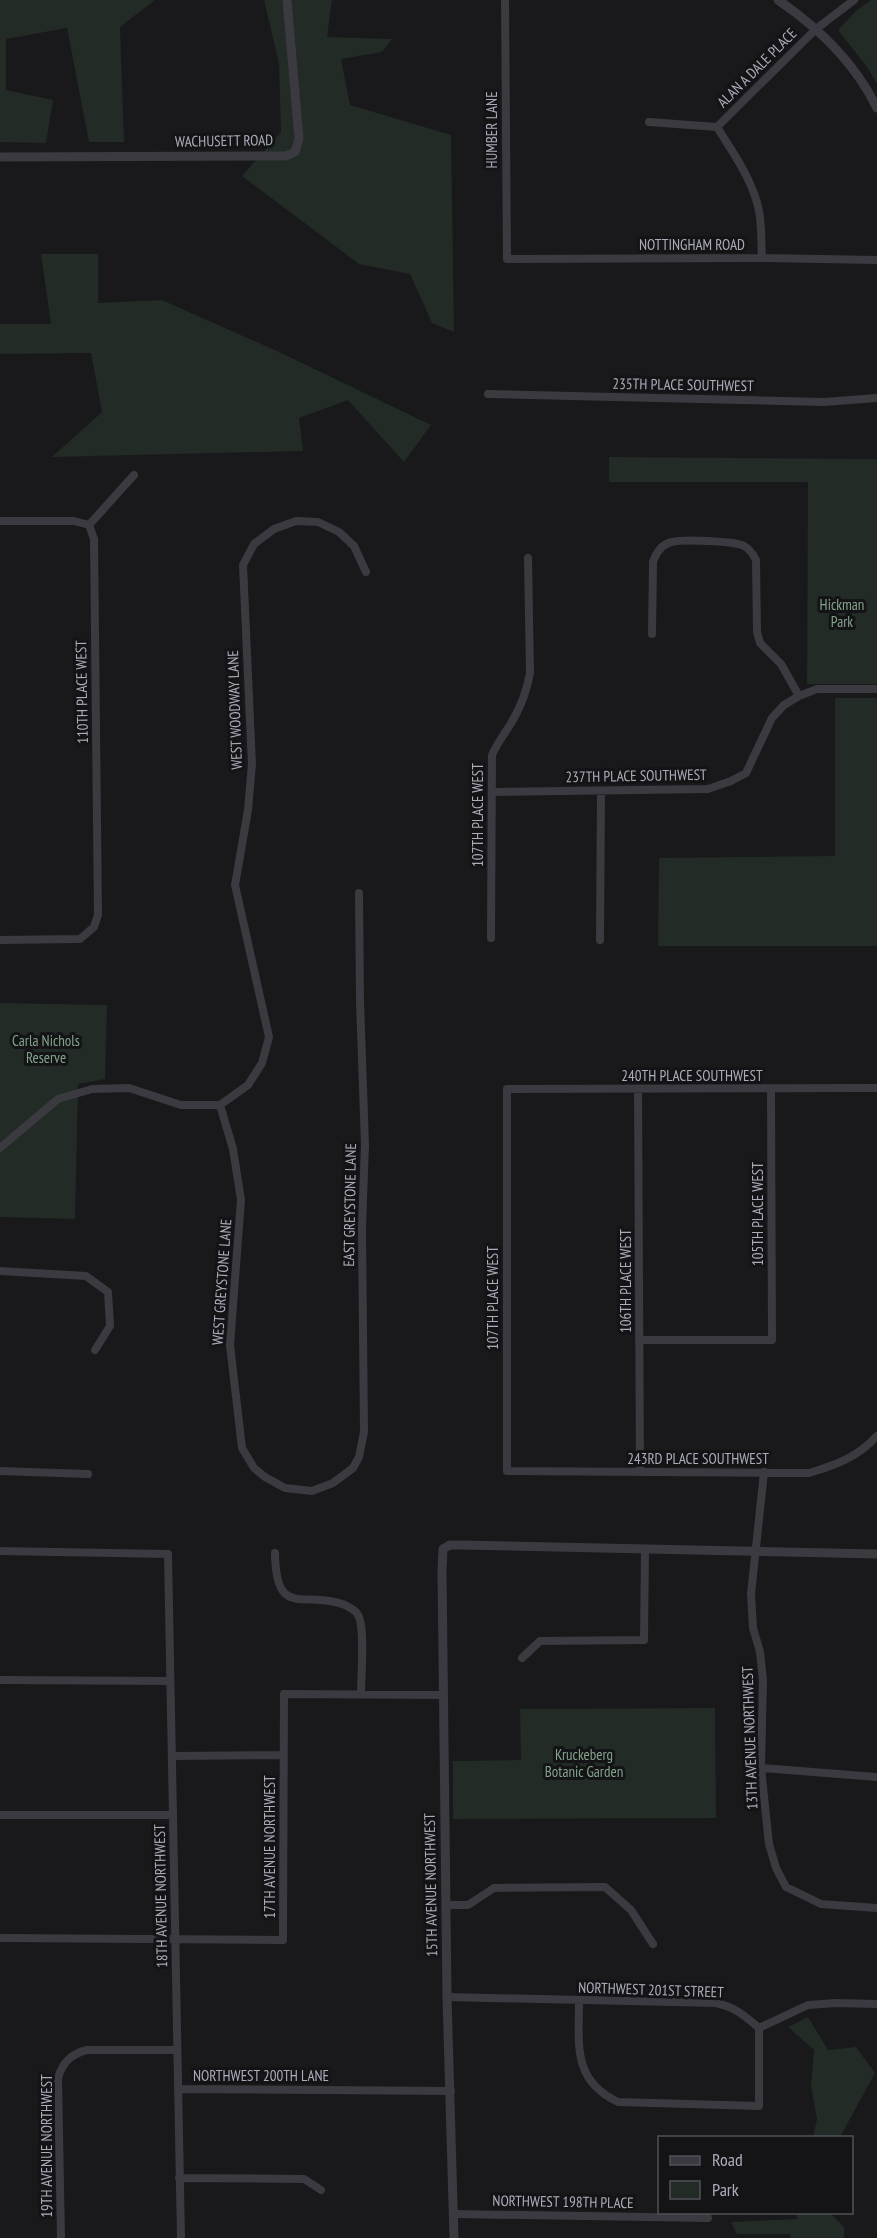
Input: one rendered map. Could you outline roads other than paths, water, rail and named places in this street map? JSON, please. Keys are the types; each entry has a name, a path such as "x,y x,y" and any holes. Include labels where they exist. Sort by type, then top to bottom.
{"street":[{"name":"WACHUSETT ROAD","path":"0,157 286,156 295,152 299,139 286,0"},
{"name":"HUMBER LANE","path":"505,0 507,259"},
{"path":"778,0 816,29 845,58 868,90 877,108"},
{"name":"ALAN A DALE PLACE","path":"717,127 816,29 854,0"},
{"path":"649,122 717,127 752,187 759,211 762,258"},
{"name":"NOTTINGHAM ROAD","path":"507,259 877,260"},
{"name":"235TH PLACE SOUTHWEST","path":"489,394 824,402 877,399"},
{"path":"0,521 74,520 89,525 134,475"},
{"name":"WEST WOODWAY LANE","path":"220,1105 248,1085 262,1063 269,1037 235,885 248,810 252,764 243,565 254,544 274,529 296,521 318,522 339,532 354,546 366,572"},
{"name":"110TH PLACE WEST","path":"0,940 80,939 94,927 98,915 94,539 89,525"},
{"path":"652,634 653,562 656,553 671,542 742,544 751,551 756,560 756,614 760,644 781,663 799,696"},
{"name":"107TH PLACE WEST","path":"491,938 492,755 501,736 514,719 526,691 530,673 528,558"},
{"name":"237TH PLACE SOUTHWEST","path":"492,792 708,789 731,782 746,773 772,718 784,705 799,696 817,689 877,689"},
{"path":"600,940 601,791"},
{"name":"EAST GREYSTONE LANE","path":"312,1491 333,1483 353,1467 359,1457 364,1432 362,1227 365,1144 359,894"},
{"path":"0,1148 58,1099 93,1089 129,1088 181,1106 220,1105"},
{"name":"240TH PLACE SOUTHWEST","path":"507,1089 877,1088"},
{"name":"107TH PLACE WEST","path":"507,1089 507,1470"},
{"name":"106TH PLACE WEST","path":"638,1089 640,1472"},
{"name":"105TH PLACE WEST","path":"639,1340 772,1340 771,1089"},
{"name":"WEST GREYSTONE LANE","path":"220,1105 233,1149 241,1200 230,1345 242,1448 254,1468 265,1477 285,1488 312,1491"},
{"path":"0,1271 86,1276 108,1292 110,1326 95,1350"},
{"name":"243RD PLACE SOUTHWEST","path":"507,1470 809,1473 842,1463 867,1447 877,1436"},
{"path":"0,1471 88,1474"},
{"path":"756,1551 764,1472"},
{"name":"15TH AVENUE NORTHWEST","path":"454,2238 447,1997 443,1548 460,1545 645,1549"},
{"path":"522,1658 540,1641 644,1640 645,1549 877,1554"},
{"name":"18TH AVENUE NORTHWEST","path":"0,1551 168,1554 181,2238"},
{"name":"13TH AVENUE NORTHWEST","path":"756,1551 751,1594 753,1628 760,1652 763,1680 761,1768 769,1844 776,1868 786,1887 821,1904 877,1908"},
{"path":"275,1553 275,1572 284,1594 294,1600 342,1604 355,1611 359,1617 361,1695 443,1695"},
{"path":"0,1680 170,1681"},
{"name":"17TH AVENUE NORTHWEST","path":"175,1939 283,1940 284,1694 361,1695"},
{"path":"172,1756 284,1755"},
{"path":"761,1768 877,1777"},
{"path":"0,1815 173,1815"},
{"path":"446,1905 468,1905 494,1888 605,1887 631,1910 654,1944"},
{"path":"0,1938 175,1939"},
{"name":"NORTHWEST 201ST STREET","path":"447,1997 716,2003 730,2006 759,2028"},
{"path":"579,2001 579,2052 582,2068 589,2081 602,2094 618,2102 759,2106 759,2028 808,2005 877,2004"},
{"name":"19TH AVENUE NORTHWEST","path":"61,2238 58,2078 62,2066 69,2058 87,2050 177,2050"},
{"name":"NORTHWEST 200TH LANE","path":"178,2089 451,2091"},
{"path":"180,2178 304,2179 321,2190"},
{"name":"NORTHWEST 198TH PLACE","path":"454,2214 708,2218"}],"park label":[{"name":"Hickman Park","path":"842,614"},
{"name":"Carla Nichols Reserve","path":"46,1050"},
{"name":"Kruckeberg Botanic Garden","path":"584,1764"}]}
